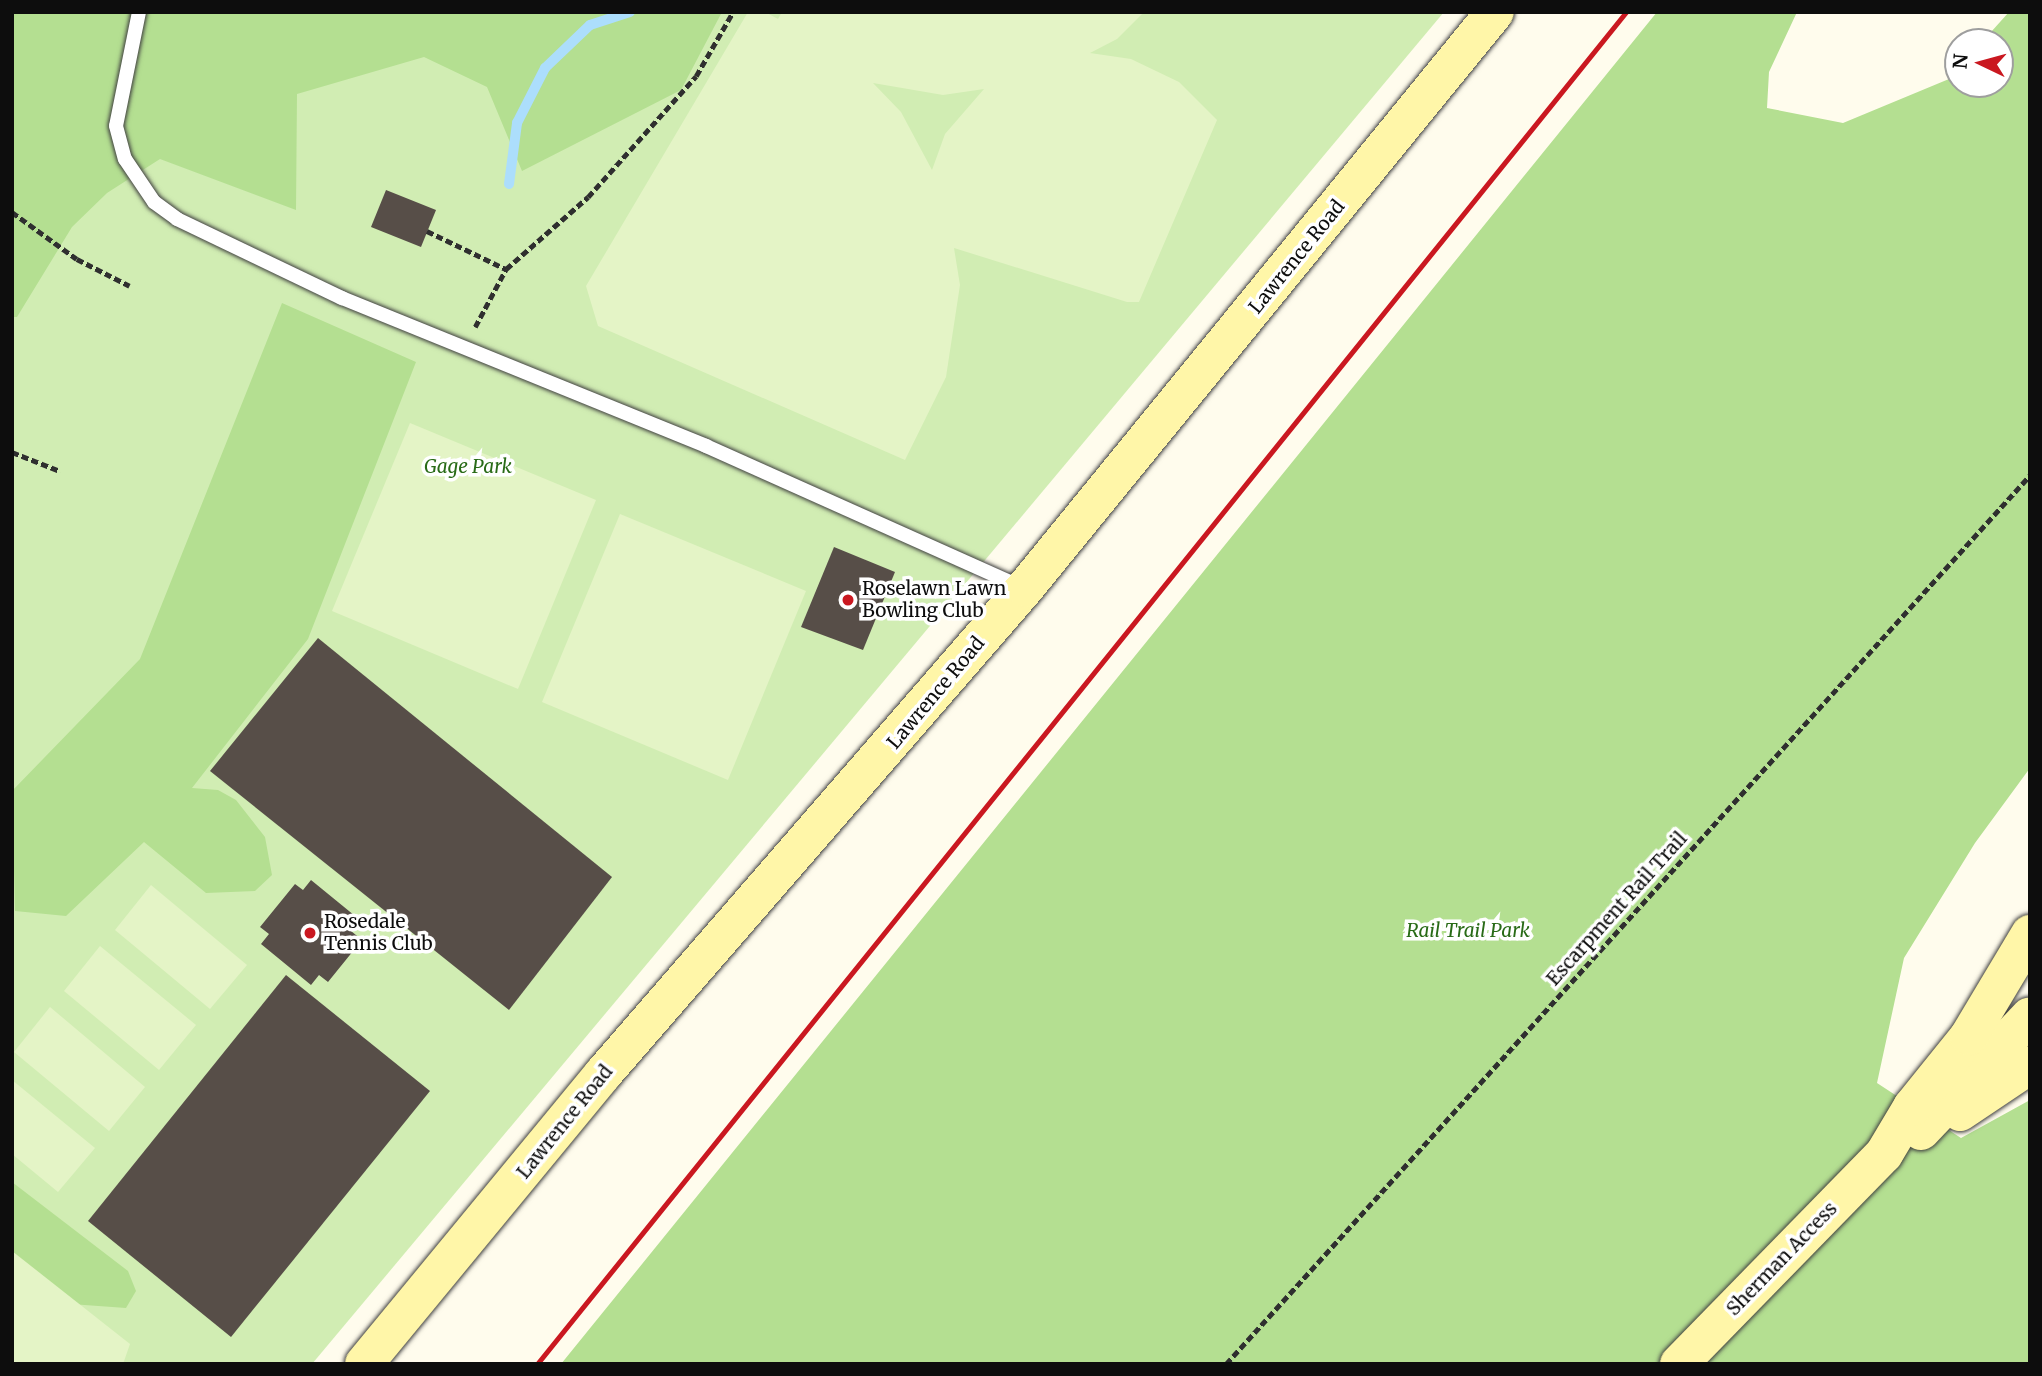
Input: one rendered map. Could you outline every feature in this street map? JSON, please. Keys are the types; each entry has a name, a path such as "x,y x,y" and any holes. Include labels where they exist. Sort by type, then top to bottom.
{"street":[{"name":"Lawrence Road","path":"363,1364 603,1074 1025,588 1496,12"},
{"path":"1969,1036 2030,934"},
{"path":"1884,1154 1912,1107 1969,1036 2030,971"},
{"path":"1926,1127 2030,1016"},
{"path":"1884,1154 1926,1127 1967,1108 2030,1065"},
{"name":"Sherman Access","path":"1679,1364 1884,1154"}],"lane":[{"path":"139,12 116,126 125,159 154,202 177,219 330,293 706,446 1025,588"}],"path":[{"path":"463,349 506,269 588,197 696,76 733,12"},
{"path":"12,212 77,260 130,286"},
{"path":"427,232 506,269"},
{"path":"12,452 60,471"},
{"name":"Escarpment Rail Trail","path":"1226,1364 2030,475"}],"green space":[{"name":"Gage Park","path":"12,12 1444,12 312,1364 12,1364"},
{"path":"12,12 722,12 681,90 522,171 487,87 424,57 297,94 296,210 160,159 107,193 72,227 17,317 12,317"},
{"path":"748,12 765,12 778,19 782,12 1144,12 1117,39 1090,53 1131,59 1179,82 1217,120 1139,302 1127,302 954,248 960,285 946,377 905,460 598,326 586,286","holes":["873,83 943,95 984,89 945,134 932,170 901,112"]},
{"name":"Rail Trail Park","path":"1657,12 1797,12 1769,72 1767,108 1843,123 1944,81 1944,98 2014,98 2014,28 1995,28 2009,12 2030,12 2030,768 1975,843 1904,958 1877,1083 1961,1138 2030,1100 2030,1364 561,1364"},
{"path":"282,303 416,362 308,639 192,788 218,790 236,800 265,837 272,875 255,891 206,893 144,842 66,916 15,911 12,791 140,659"},
{"path":"410,423 596,500 518,689 332,611"},
{"path":"620,514 806,591 728,780 542,702"},
{"path":"151,885 247,965 210,1009 115,930"},
{"path":"100,946 196,1025 159,1070 64,991"},
{"path":"50,1007 145,1087 109,1131 14,1052"},
{"path":"12,1080 95,1148 58,1192 12,1154"},
{"path":"12,1182 128,1271 136,1291 126,1308 57,1303 12,1275"},
{"path":"12,1251 130,1344 123,1364 12,1362"}],"building":[{"path":"386,190 436,210 421,247 371,227"},
{"name":"Roselawn Lawn Bowling Club","path":"834,547 895,572 863,650 801,627"},
{"path":"318,638 612,877 509,1010 210,771"},
{"name":"Rosedale Tennis Club","path":"311,880 360,920 351,931 362,940 328,982 319,975 311,985 261,944 269,934 260,927 295,884 303,890"},
{"path":"286,975 430,1091 231,1337 88,1221"}],"waterway":[{"path":"509,184 517,123 545,68 590,25 630,12"}],"railway":[{"path":"537,1364 1626,12"}],"place":[{"name":"Roselawn Lawn Bowling Club","path":"848,600"},
{"name":"Rosedale Tennis Club","path":"310,933"}]}
